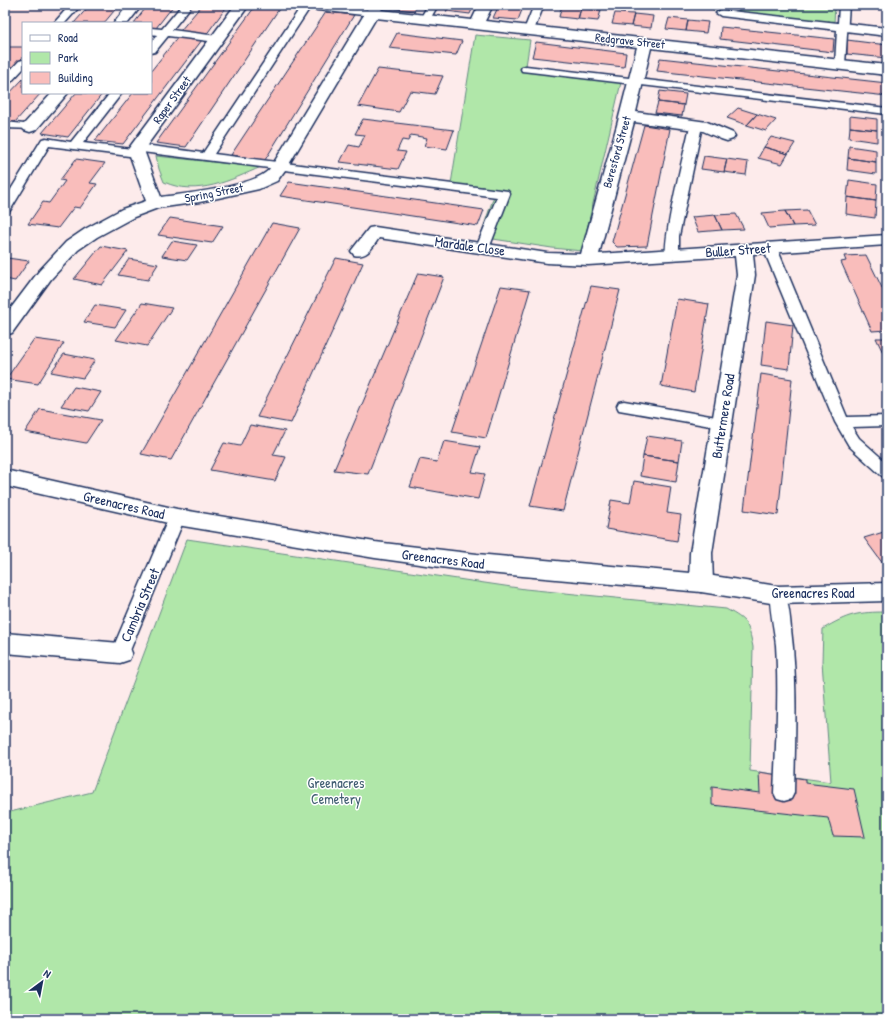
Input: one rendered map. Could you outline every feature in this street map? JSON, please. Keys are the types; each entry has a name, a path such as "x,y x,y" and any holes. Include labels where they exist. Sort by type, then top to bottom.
{"street":[{"path":"122,22 135,5"},
{"name":"Raper Street","path":"137,151 242,5"},
{"path":"477,24 486,5"},
{"name":"Redgrave Street","path":"374,9 426,19 887,70"},
{"name":"Spring Street","path":"5,329 45,275 72,246 90,233 111,221 155,203 200,197 253,185 271,177 280,166 374,9"},
{"path":"842,27 887,32"},
{"name":"Beresford Street","path":"588,260 610,176 628,116 645,43"},
{"path":"30,127 59,94"},
{"path":"628,116 707,127 727,136"},
{"path":"137,151 155,203"},
{"name":"Mardale Close","path":"360,251 375,232 547,258 588,260"},
{"name":"Buller Street","path":"588,260 887,240"},
{"name":"Buttermere Road","path":"701,582 701,553 746,275 744,250"},
{"name":"Greenacres Road","path":"5,478 177,517 375,550 477,563 701,582 777,594 887,592"},
{"name":"Cambria Street","path":"5,643 120,653"}],"lane":[{"path":"60,22 76,5"},
{"path":"152,49 187,5"},
{"path":"206,157 305,5 374,9"},
{"path":"426,19 433,5"},
{"path":"529,30 539,5"},
{"path":"840,64 844,5"},
{"path":"721,13 842,27"},
{"path":"152,31 217,39"},
{"path":"5,82 22,64"},
{"path":"526,69 887,111"},
{"path":"74,146 115,94"},
{"path":"5,125 30,127"},
{"path":"672,255 673,236 696,126"},
{"path":"5,209 46,142 74,146 206,157 504,194 483,248"},
{"path":"770,248 842,422 854,442 887,472"},
{"path":"624,406 722,423"},
{"path":"842,422 887,421"},
{"name":"Cambria Street","path":"120,653 177,517"},
{"path":"777,594 782,615 787,680 784,793"}],"shaded area":[{"path":"5,5 68,5 54,22 22,22 22,58 5,77"}],"green space":[{"path":"695,5 835,5 834,23 713,10 712,7"},
{"path":"475,35 530,40 526,66 622,78 582,251 480,237 494,196 450,190"},
{"path":"156,156 261,167 214,185 189,188 164,182"},
{"name":"Greenacres Cemetery","path":"187,539 525,589 726,609 743,620 746,624 750,633 753,647 750,771 831,782 822,662 823,629 839,620 861,613 887,612 887,1019 5,1019 5,818 10,812 92,792"}],"building":[{"path":"90,5 119,5 105,22 75,22"},
{"path":"148,5 174,5 156,28 152,28 152,22 135,22"},
{"path":"202,5 228,5 206,35 180,31"},
{"path":"256,5 281,6 186,147 156,143"},
{"path":"393,5 417,5 414,11 391,8"},
{"path":"450,5 474,5 470,14 446,11"},
{"path":"499,5 524,5 518,20 493,18"},
{"path":"562,5 582,5 578,19 559,17"},
{"path":"581,8 601,10 598,21 578,19"},
{"path":"326,12 354,15 265,160 231,155"},
{"path":"615,13 634,14 631,26 612,24"},
{"path":"634,14 653,16 651,28 631,26"},
{"path":"669,18 688,20 686,31 666,29"},
{"path":"688,20 708,22 706,33 686,31"},
{"path":"721,27 834,39 833,52 720,39"},
{"path":"397,33 462,41 456,55 389,48"},
{"path":"178,37 202,40 123,144 95,141 132,94 152,94 152,70"},
{"path":"847,40 887,45 887,58 847,54"},
{"path":"536,42 626,53 624,67 532,57"},
{"path":"5,47 22,47 22,58 5,76"},
{"path":"660,58 887,83 887,96 657,71"},
{"path":"378,69 443,76 435,94 410,91 399,112 358,106"},
{"path":"22,80 22,94 40,94 15,122 5,121 5,98"},
{"path":"660,91 686,94 684,105 658,102"},
{"path":"75,94 102,94 68,137 42,133"},
{"path":"658,102 684,105 682,116 655,113"},
{"path":"738,108 757,114 747,125 727,118"},
{"path":"757,114 776,120 766,131 747,125"},
{"path":"850,116 877,119 877,130 850,127"},
{"path":"363,119 454,130 447,149 424,146 427,138 411,135 408,141 402,140 397,151 406,152 398,169 340,162 349,145 359,147 365,135 355,134"},
{"path":"644,125 670,129 647,246 617,247 612,242"},
{"path":"850,127 877,130 877,142 849,138"},
{"path":"771,137 795,143 788,154 764,147"},
{"path":"849,146 876,150 876,162 848,158"},
{"path":"764,147 788,154 782,164 758,158"},
{"path":"704,156 727,159 724,172 701,169"},
{"path":"848,158 876,162 876,174 847,170"},
{"path":"76,159 105,163 90,183 97,184 80,208 74,207 58,228 28,224 43,202 49,203 65,181 60,180"},
{"path":"727,159 748,162 746,175 724,172"},
{"path":"849,180 877,184 876,201 847,197"},
{"path":"289,182 484,210 478,226 280,196"},
{"path":"847,197 876,201 875,218 846,214"},
{"path":"807,210 815,225 793,226 785,211"},
{"path":"785,211 793,226 769,228 762,213"},
{"path":"736,214 744,229 722,230 715,215"},
{"path":"715,215 722,230 698,232 692,217"},
{"path":"170,218 223,226 212,243 158,235"},
{"path":"272,223 300,228 171,460 141,454"},
{"path":"172,241 197,245 187,260 162,256"},
{"path":"101,246 128,251 102,285 74,279"},
{"path":"866,255 887,298 887,330 872,331 841,262 846,261 844,256"},
{"path":"7,258 29,261 15,281 5,279 5,260"},
{"path":"336,258 363,263 291,423 257,417"},
{"path":"129,259 158,264 148,280 118,275"},
{"path":"418,273 444,277 368,474 334,470"},
{"path":"501,286 530,290 486,438 452,432"},
{"path":"591,286 620,290 563,511 530,506"},
{"path":"677,299 709,304 694,392 661,386"},
{"path":"142,303 172,308 147,346 116,340"},
{"path":"95,305 126,310 115,327 84,322"},
{"path":"766,321 793,325 789,369 761,365"},
{"path":"876,338 887,338 887,361"},
{"path":"34,339 64,343 38,384 6,379"},
{"path":"64,354 95,360 83,378 51,372"},
{"path":"761,374 792,379 778,515 744,510"},
{"path":"74,387 101,392 89,411 61,406"},
{"path":"40,409 101,420 86,443 25,432"},
{"path":"250,425 285,431 273,455 286,457 275,481 210,470 224,443 240,446"},
{"path":"647,436 682,441 679,461 643,456"},
{"path":"444,441 480,447 472,472 485,474 478,499 410,487 420,459 437,462"},
{"path":"643,456 679,461 676,482 640,476"},
{"path":"634,481 671,487 667,513 681,515 677,541 606,529 611,500 630,503"},
{"path":"887,531 887,568 886,568 864,538"},
{"path":"759,772 805,779 805,783 854,789 865,837 833,836 828,818 712,805 712,787 760,793"}]}
